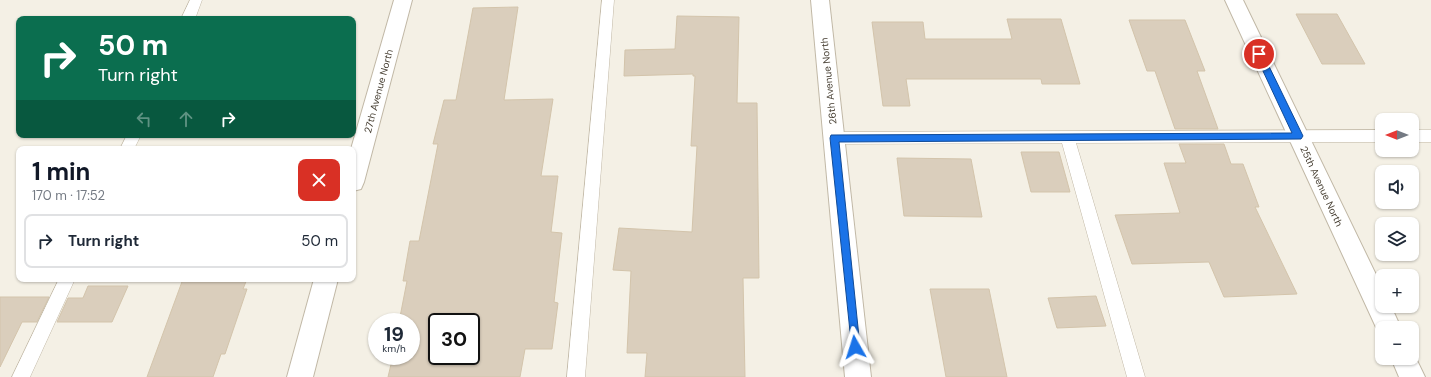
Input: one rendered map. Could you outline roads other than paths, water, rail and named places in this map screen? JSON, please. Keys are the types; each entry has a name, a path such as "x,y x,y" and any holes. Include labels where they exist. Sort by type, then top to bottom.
{"street":[{"name":"27th Avenue North","path":"356,171 403,0"},
{"name":"26th Avenue North","path":"820,0 858,377"},
{"name":"25th Avenue North","path":"1234,0 1386,321"},
{"path":"300,377 325,282"},
{"path":"1406,365 1412,377"}],"lane":[{"path":"189,16 196,0"},
{"path":"576,377 608,0"},
{"path":"834,138 1375,136"},
{"path":"1419,136 1431,136"},
{"path":"1067,137 1136,377"},
{"path":"21,377 66,282"}]}
